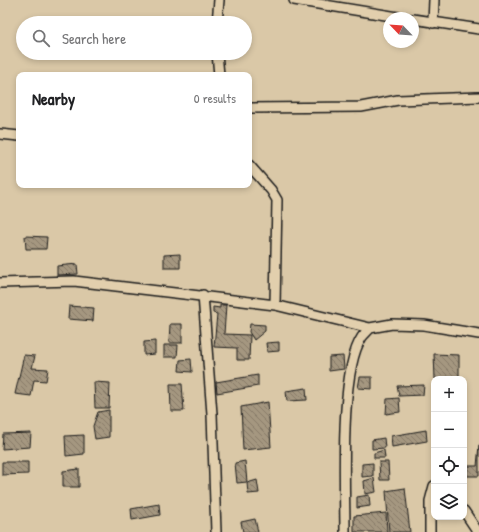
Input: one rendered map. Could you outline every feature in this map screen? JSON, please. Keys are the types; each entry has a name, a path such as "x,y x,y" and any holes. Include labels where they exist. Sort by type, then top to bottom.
{"street":[{"path":"218,16 219,0"},
{"path":"294,0 383,15"},
{"path":"433,23 434,0"},
{"path":"419,20 479,29"},
{"path":"218,60 219,72"},
{"path":"252,108 360,107 398,100 479,97"},
{"path":"0,134 16,136"},
{"path":"252,168 271,190 277,200 275,305"},
{"path":"0,283 74,281 275,305 370,328 398,324 424,326 479,334"},
{"path":"203,296 212,414 216,532"},
{"path":"345,532 348,388 354,355 362,337 370,328"},
{"path":"430,532 431,497"},
{"path":"467,516 478,532"}],"building":[{"path":"25,236 47,237 46,249 26,249"},
{"path":"180,254 180,268 164,268 164,255"},
{"path":"77,264 78,274 57,275 57,266"},
{"path":"220,305 226,305 224,334 250,335 249,360 237,360 237,348 214,347 217,314 213,313 213,307 220,308"},
{"path":"69,306 94,308 93,321 68,319"},
{"path":"170,324 182,324 182,343 169,343"},
{"path":"250,324 265,325 265,331 254,340 249,332"},
{"path":"155,341 155,354 144,355 144,342"},
{"path":"279,342 279,351 267,352 266,343"},
{"path":"164,345 178,345 177,357 164,357"},
{"path":"434,354 459,355 459,376 435,376"},
{"path":"24,355 35,356 32,368 48,369 46,381 34,380 31,396 15,394"},
{"path":"343,356 344,369 329,371 329,357"},
{"path":"191,359 192,372 179,371 180,360"},
{"path":"258,375 258,386 217,393 216,382"},
{"path":"360,377 372,377 372,389 358,388"},
{"path":"94,382 110,383 109,408 95,408"},
{"path":"170,384 182,384 184,411 171,411"},
{"path":"424,385 423,395 399,396 397,386"},
{"path":"306,388 307,400 287,401 286,391"},
{"path":"399,398 400,412 386,414 387,399"},
{"path":"268,402 271,447 243,450 241,407"},
{"path":"109,410 109,437 95,439 93,426 98,412"},
{"path":"426,430 427,441 392,447 391,436"},
{"path":"31,433 30,447 2,449 3,434"},
{"path":"84,435 84,454 66,456 65,436"},
{"path":"384,438 385,448 372,449 372,440"},
{"path":"479,445 479,476 467,476 468,466 477,466"},
{"path":"384,450 385,458 374,458 374,453"},
{"path":"245,461 247,482 237,483 235,463"},
{"path":"2,462 28,462 28,474 2,475"},
{"path":"379,462 388,462 389,480 380,480"},
{"path":"373,463 373,476 362,477 362,464"},
{"path":"79,469 79,487 63,487 63,471"},
{"path":"374,478 376,492 365,494 364,481"},
{"path":"257,480 259,493 248,494 247,483"},
{"path":"405,488 410,532 389,532 386,491"},
{"path":"369,495 370,506 357,508 357,497"},
{"path":"159,504 160,515 132,520 131,509"},
{"path":"386,513 387,532 354,532 354,516"},
{"path":"255,519 258,532 243,532 241,522"}]}
